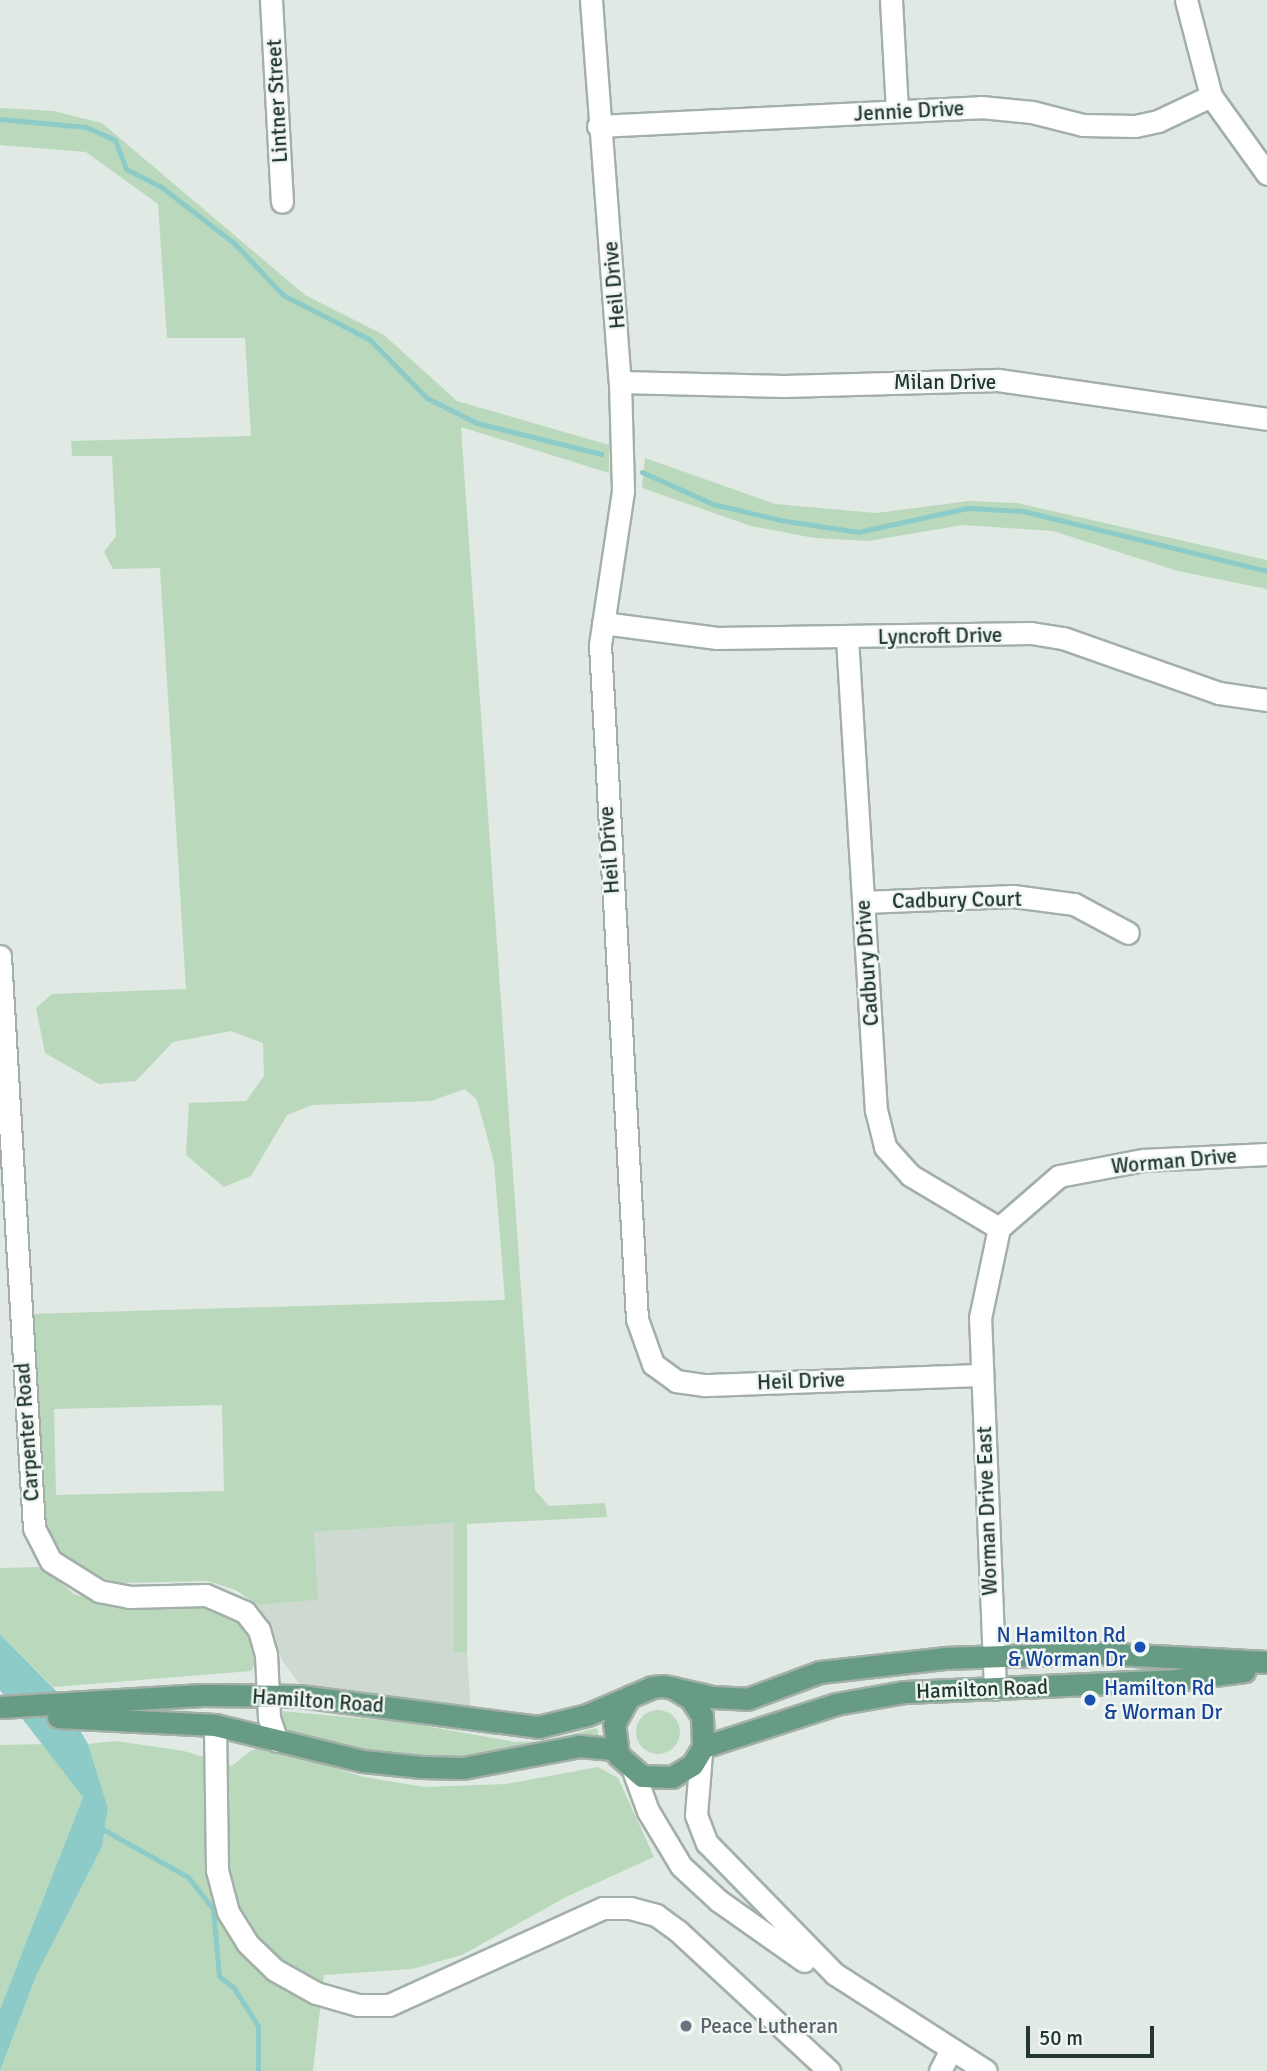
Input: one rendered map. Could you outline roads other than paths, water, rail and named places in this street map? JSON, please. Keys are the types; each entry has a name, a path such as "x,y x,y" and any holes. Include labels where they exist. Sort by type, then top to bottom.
{"main road":[{"name":"Hamilton Road","path":"705,1702 753,1707 849,1670 993,1657 1095,1653 1267,1662"},
{"name":"Hamilton Road","path":"702,1750 853,1700 905,1692 1175,1680 1267,1668"},
{"path":"652,1687 673,1688 705,1702 702,1750 687,1770 657,1779 626,1762 614,1724 629,1698 652,1687"},
{"name":"Hamilton Road","path":"0,1720 268,1696 364,1702 516,1727 560,1723 629,1698"},
{"name":"Hamilton Road","path":"0,1707 127,1709 215,1725 286,1743 336,1763 416,1777 506,1773 592,1758 626,1762"}],"street":[{"name":"Lintner Street","path":"271,0 282,202"},
{"name":"Heil Drive","path":"591,0 598,126 620,382 623,491 603,623 602,740 637,1318 653,1364 676,1381 705,1385 982,1375"},
{"path":"891,0 897,111"},
{"path":"1186,0 1211,96 1267,174"},
{"name":"Jennie Drive","path":"598,126 1006,108 1083,125 1135,126 1158,121 1211,96"},
{"name":"Milan Drive","path":"620,382 784,386 998,380 1267,419"},
{"name":"Lyncroft Drive","path":"603,623 717,638 1031,633 1063,638 1219,693 1267,700"},
{"name":"Cadbury Drive","path":"847,638 876,1110 885,1147 910,1175 999,1228"},
{"name":"Cadbury Court","path":"863,902 1013,896 1074,904 1128,933"},
{"name":"Carpenter Road","path":"0,956 34,1528 51,1561 99,1591 128,1597 206,1595 245,1612 259,1630 266,1654 269,1718 286,1743"},
{"name":"Worman Drive","path":"999,1228 1059,1176 1143,1160 1267,1154"},
{"path":"982,1375 980,1318 999,1228"},
{"name":"Worman Drive East","path":"982,1375 995,1689"},
{"path":"215,1725 217,1870 228,1912 247,1943 275,1970 316,1993 347,2002 389,2005 603,1908 630,1908 656,1915 678,1931 825,2067"},
{"path":"702,1750 698,1826 706,1843 776,1918 835,1975"},
{"path":"626,1762 648,1811 681,1866 730,1909 803,1961 835,1975 986,2071"},
{"path":"687,1770 684,1814 694,1847 740,1896 776,1918"},
{"path":"940,2071 950,2050"}],"water":[{"path":"0,1634 58,1693 88,1744 108,1808 102,1847 37,1974 0,2071 0,2009 83,1797 0,1690"}],"waterway":[{"path":"0,119 86,127 115,140 126,169 160,186 235,244 283,295 369,339 427,398 477,423 601,454"},
{"path":"642,472 713,504 780,520 858,532 967,508 1023,511 1267,571"},
{"path":"104,1830 188,1877 213,1909 219,1976 234,1988 258,2026 258,2071"}],"place":[{"name":"N Hamilton Rd & Worman Dr","path":"1140,1647"},
{"name":"Hamilton Rd & Worman Dr","path":"1090,1700"},
{"name":"Peace Lutheran","path":"686,2026"}]}
